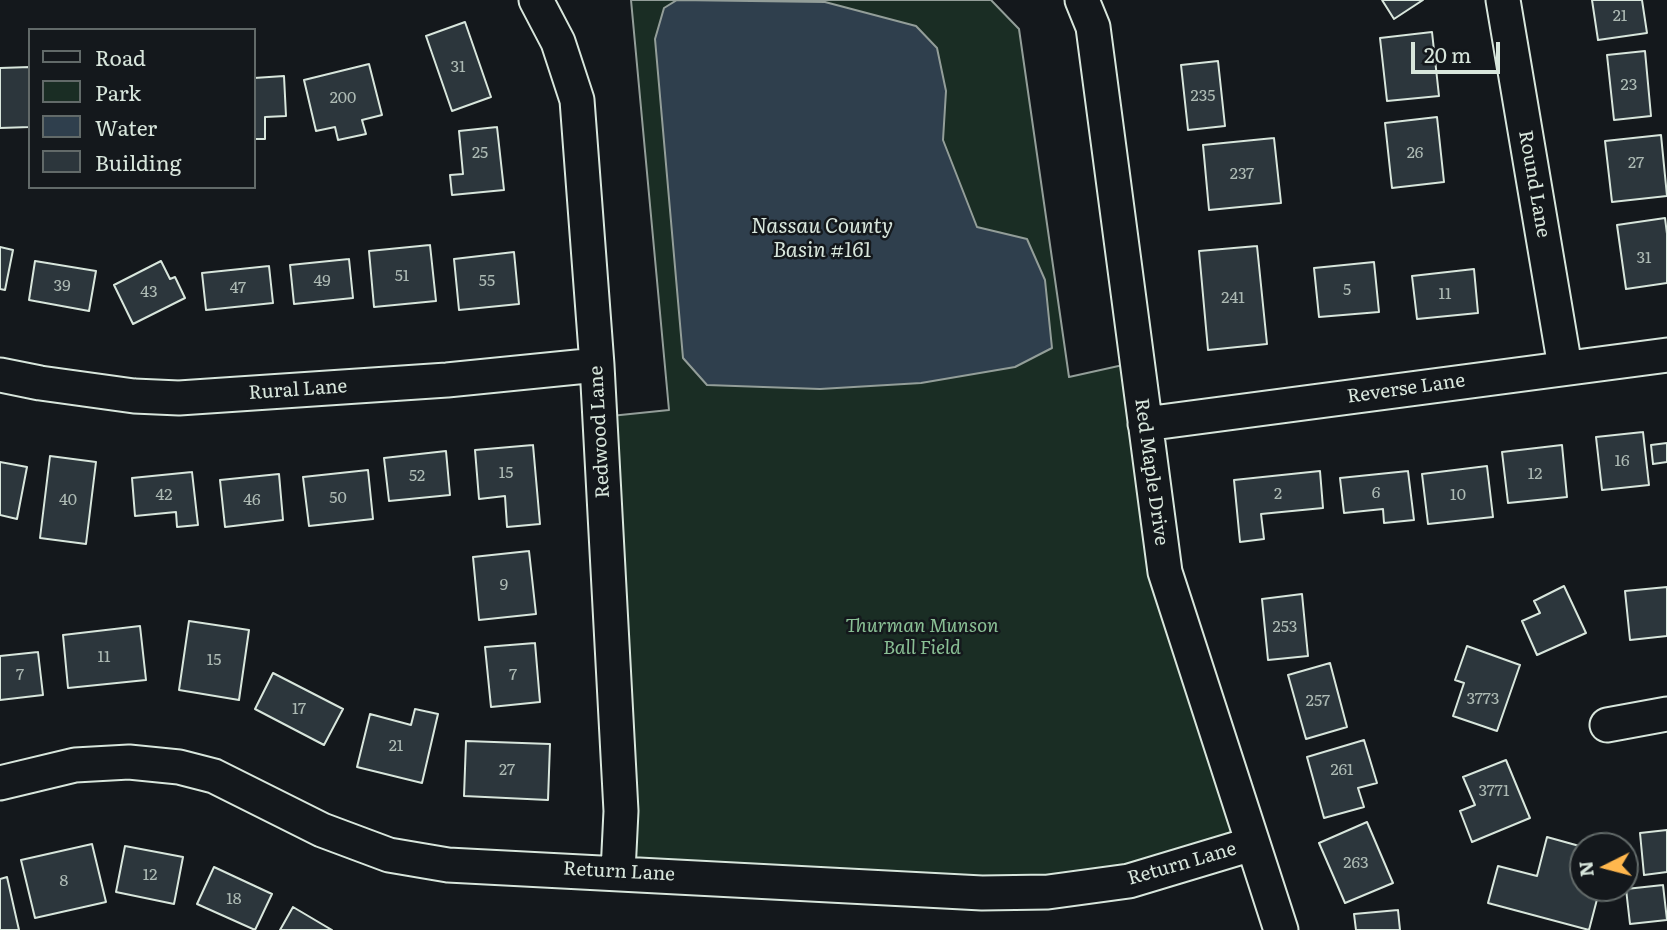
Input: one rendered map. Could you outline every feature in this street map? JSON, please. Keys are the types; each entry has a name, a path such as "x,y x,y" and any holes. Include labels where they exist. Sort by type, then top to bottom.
{"street":[{"name":"Redwood Lane","path":"536,0 558,42 577,100 597,365 621,811 618,872"},
{"name":"Red Maple Drive","path":"1082,0 1093,27 1165,572 1281,930"},
{"name":"Round Lane","path":"1503,0 1565,368"},
{"name":"Reverse Lane","path":"1144,424 1667,355"},
{"name":"Rural Lane","path":"0,374 40,383 134,396 179,397 447,380 597,365"},
{"path":"1607,725 1667,714"},
{"name":"Return Lane","path":"0,783 75,765 129,761 180,767 214,776 322,830 389,855 448,865 982,893 1048,892 1129,881 1252,844"}],"green space":[{"name":"Thurman Munson Ball Field","path":"631,0 991,0 1019,29 1069,377 1132,363 1245,840 1050,885 623,867 601,417 669,410"}],"water":[{"name":"Nassau County Basin #161","path":"677,0 825,2 916,26 937,48 946,91 943,140 977,227 1027,239 1045,280 1052,348 1015,367 921,383 820,389 707,385 683,358 655,39 664,8"}],"building":[{"path":"1382,0 1423,0 1394,19"},
{"path":"1592,0 1642,0 1647,33 1598,40"},
{"path":"465,22 491,97 452,111 426,36"},
{"path":"1432,32 1439,96 1387,101 1380,38"},
{"path":"1645,51 1651,116 1614,120 1607,55"},
{"path":"1218,61 1225,126 1188,130 1181,65"},
{"path":"369,64 382,115 362,120 366,134 338,140 335,127 316,131 304,80"},
{"path":"28,67 28,127 0,128 0,68"},
{"path":"284,76 286,116 265,117 265,139 256,139 256,78"},
{"path":"1437,117 1444,182 1392,188 1385,123"},
{"path":"497,127 504,190 452,195 450,175 463,174 459,131"},
{"path":"1661,135 1667,196 1612,202 1605,141"},
{"path":"1274,138 1281,203 1209,210 1203,145"},
{"path":"1665,218 1667,283 1626,289 1617,225"},
{"path":"430,245 436,301 374,307 369,251"},
{"path":"1257,246 1267,344 1208,350 1199,251"},
{"path":"0,247 13,250 5,290 0,289"},
{"path":"514,252 519,304 459,310 454,259"},
{"path":"349,259 353,298 294,304 290,265"},
{"path":"35,261 96,271 89,311 29,300"},
{"path":"161,261 170,279 175,277 185,298 133,324 114,285"},
{"path":"1374,262 1379,312 1319,317 1314,268"},
{"path":"269,266 273,303 206,310 202,273"},
{"path":"1474,269 1478,313 1417,319 1412,276"},
{"path":"1643,432 1649,485 1602,490 1596,437"},
{"path":"1667,443 1667,462 1653,464 1651,445"},
{"path":"533,445 540,524 507,527 505,496 479,499 475,450"},
{"path":"1562,445 1567,497 1508,503 1502,452"},
{"path":"446,451 450,495 389,501 384,458"},
{"path":"50,456 96,462 86,544 40,538"},
{"path":"0,462 27,467 17,519 0,515"},
{"path":"1487,466 1493,517 1428,524 1422,474"},
{"path":"368,470 373,519 309,526 303,477"},
{"path":"1320,471 1323,508 1261,514 1264,539 1240,542 1234,480"},
{"path":"1408,471 1414,520 1384,523 1383,509 1344,513 1340,478"},
{"path":"192,472 198,525 177,527 176,512 135,516 132,478"},
{"path":"279,474 283,520 225,527 220,480"},
{"path":"529,551 536,614 479,620 473,557"},
{"path":"1564,586 1586,633 1537,655 1522,621 1540,613 1534,601"},
{"path":"1667,587 1667,636 1630,640 1625,591"},
{"path":"1302,594 1308,656 1268,660 1262,599"},
{"path":"189,621 249,630 239,700 179,690"},
{"path":"140,626 146,680 68,688 63,635"},
{"path":"535,643 540,702 491,707 485,647"},
{"path":"1467,646 1520,665 1497,731 1453,716 1464,683 1455,680"},
{"path":"38,652 43,695 0,700 0,656"},
{"path":"1330,663 1347,727 1306,739 1288,675"},
{"path":"273,673 343,709 324,745 255,709"},
{"path":"415,709 438,714 422,783 357,767 370,714 411,725"},
{"path":"1364,740 1377,783 1358,788 1364,807 1324,818 1307,757"},
{"path":"466,741 550,744 548,800 464,796"},
{"path":"1506,760 1530,818 1472,842 1460,811 1475,805 1463,777"},
{"path":"1367,822 1393,883 1345,903 1319,843"},
{"path":"1667,830 1667,872 1644,875 1640,833"},
{"path":"1547,837 1569,843 1569,902 1596,902 1589,930 1488,903 1498,866 1537,876"},
{"path":"92,844 106,902 35,918 21,860"},
{"path":"125,846 183,857 174,904 116,892"},
{"path":"214,867 272,894 255,930 197,904"},
{"path":"7,877 19,930 0,930 0,879"},
{"path":"1663,885 1667,920 1630,924 1627,902 1639,902 1639,888"},
{"path":"293,907 332,930 280,930"},
{"path":"1398,910 1400,930 1356,930 1354,914"}]}
